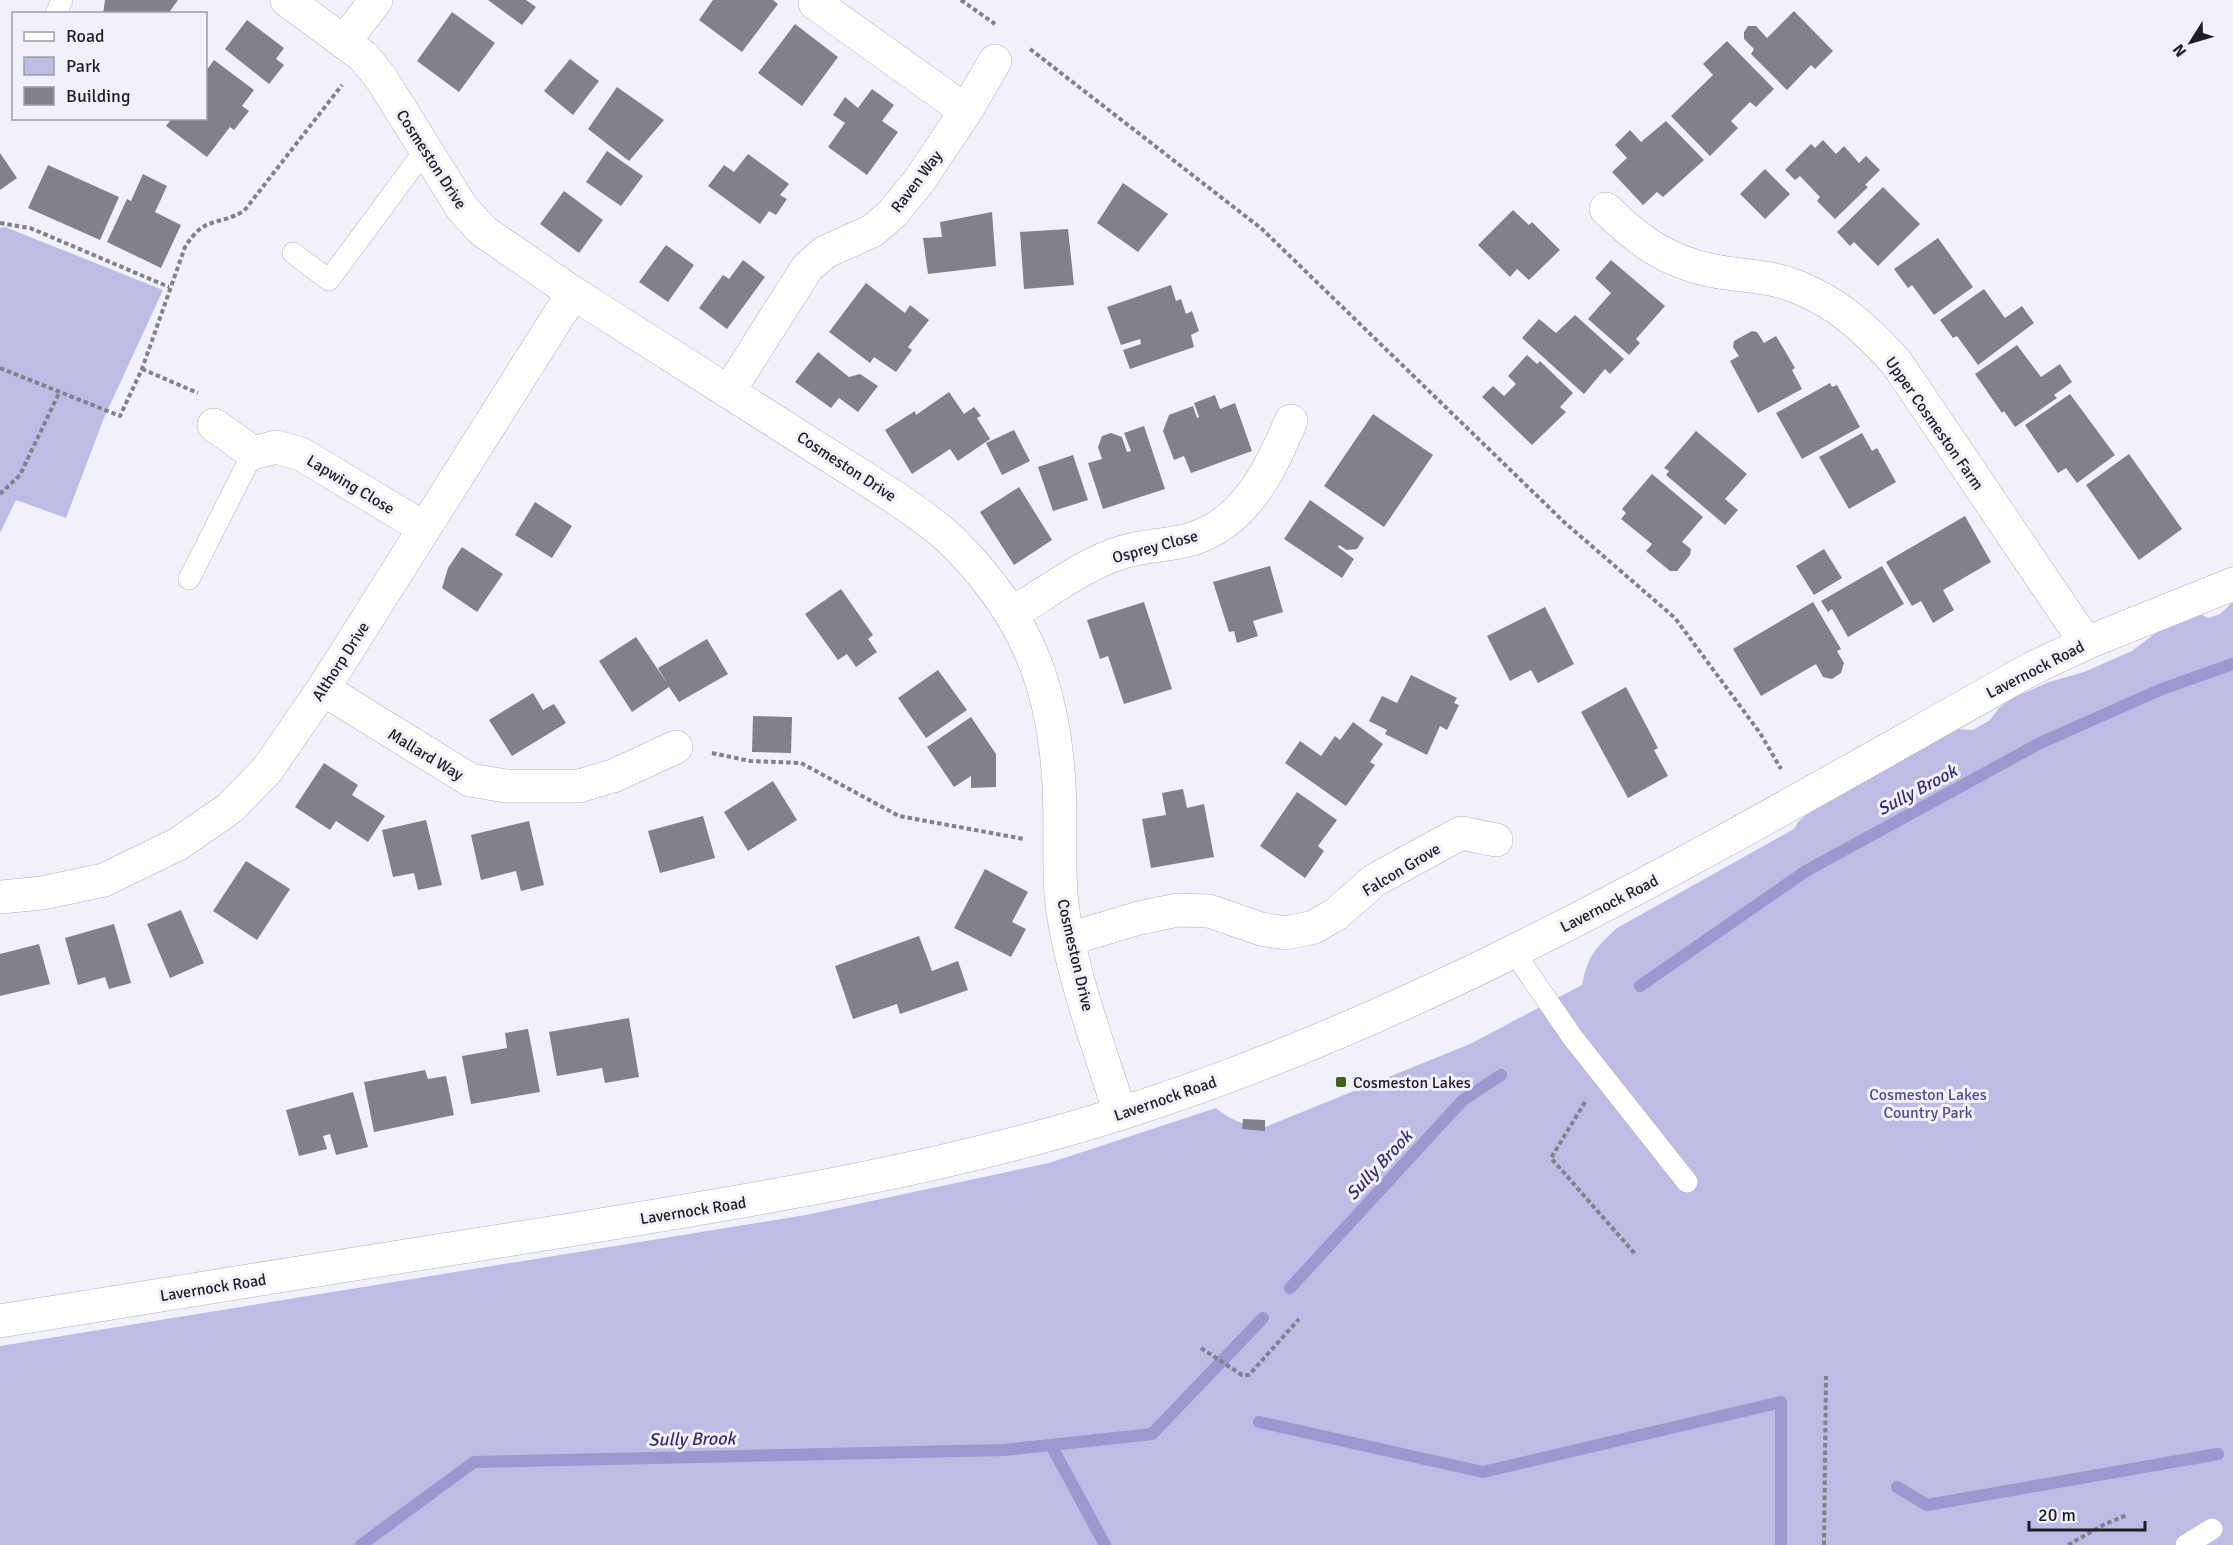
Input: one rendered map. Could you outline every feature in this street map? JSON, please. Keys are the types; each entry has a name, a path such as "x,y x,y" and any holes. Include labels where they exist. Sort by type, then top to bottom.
{"street":[{"name":"Cosmeston Drive","path":"287,0 355,49 381,78 462,208 483,231 573,293 899,500 948,536 984,575 1011,615 1038,664 1052,713 1059,771 1061,894 1069,939 1120,1113"},
{"path":"355,49 376,0"},
{"path":"815,3 966,111"},
{"name":"Raven Way","path":"729,391 807,268 825,252 872,231 892,214 919,181 966,111 995,61"},
{"name":"Upper Cosmeston Farm","path":"1605,209 1635,238 1665,256 1713,271 1793,285 1832,302 1866,330 1896,362 2086,643"},
{"name":"Althorp Drive","path":"0,897 42,893 104,880 178,844 230,808 267,770 323,689 573,293"},
{"name":"Osprey Close","path":"1011,615 1091,566 1112,556 1152,545 1196,538 1226,521 1245,504 1272,467 1291,421"},
{"path":"214,425 253,453"},
{"name":"Lapwing Close","path":"253,453 276,447 301,454 424,528"},
{"name":"Lavernock Road","path":"0,1321 797,1194 967,1157 1120,1113 1278,1058 1514,952 1669,873 2033,668 2086,643 2233,584"},
{"name":"Mallard Way","path":"323,689 470,780 506,786 579,786 613,776 676,747"},
{"name":"Falcon Grove","path":"1069,939 1138,918 1178,910 1209,911 1260,929 1286,933 1314,927 1336,914 1375,880 1461,833 1496,840"}],"lane":[{"path":"292,253 329,280 425,150"},
{"path":"189,579 253,453"},
{"path":"1514,952 1573,1038 1687,1182"},
{"path":"2186,1545 2212,1529"}],"path":[{"path":"961,0 997,26"},
{"path":"1024,45 1262,229 1564,522 1675,618 1760,733 1802,797"},
{"path":"0,368 120,416 142,369 184,247 204,224 234,217 244,211 355,49"},
{"path":"0,223 30,228 170,288"},
{"path":"142,369 224,404 214,425"},
{"path":"0,494 20,475 59,393"},
{"path":"676,747 750,761 801,763 899,816 1060,846"},
{"path":"1582,1095 1586,1100 1551,1158 1636,1255"},
{"path":"1201,1348 1242,1375 1249,1376 1299,1319"},
{"path":"1824,1545 1826,1376"},
{"path":"2068,1545 2105,1524 2127,1515"}],"green space":[{"path":"5,227 163,290 104,418 66,518 16,500 0,533 0,228"},
{"name":"Cosmeston Lakes Country Park","path":"2233,602 2233,1545 0,1545 0,1346 806,1215 1049,1163 1216,1108 1239,1122 1265,1127 1470,1044 1582,985 1594,953 1617,928 1794,829 1798,822 1814,808 1957,729 1973,730 1990,720 1999,708 2013,698 2049,682 2084,672 2132,651 2173,620 2199,613 2208,618 2220,614"}],"building":[{"path":"105,0 178,0 169,12 103,12"},
{"path":"488,0 526,0 536,7 522,25"},
{"path":"713,0 773,0 778,4 742,52 699,20"},
{"path":"1794,11 1833,51 1815,69 1811,65 1787,90 1751,54 1754,49 1744,39 1744,32 1748,26 1756,26 1767,38"},
{"path":"452,12 495,43 459,92 417,61"},
{"path":"247,20 284,48 276,59 284,65 269,84 225,49"},
{"path":"795,24 838,57 802,106 758,73"},
{"path":"1727,41 1774,89 1756,107 1750,102 1731,121 1738,128 1710,156 1671,116 1713,75 1703,64"},
{"path":"570,59 599,81 573,115 544,91"},
{"path":"214,60 254,90 242,106 249,111 234,130 230,127 207,157 166,126 170,120 207,120 207,70"},
{"path":"617,87 664,120 629,161 588,129"},
{"path":"872,89 894,105 882,121 898,132 867,175 828,147 845,123 833,115 845,97 858,108"},
{"path":"1666,121 1704,160 1663,197 1657,192 1643,205 1612,172 1627,158 1615,145 1630,130 1641,142"},
{"path":"1823,140 1836,154 1844,146 1859,163 1866,156 1880,170 1865,185 1868,187 1835,219 1817,201 1820,197 1800,176 1795,180 1785,170 1811,144 1815,148"},
{"path":"607,151 643,176 621,206 586,182"},
{"path":"0,153 17,178 0,190"},
{"path":"748,154 789,184 780,195 787,199 776,215 769,211 760,224 708,186 724,165 734,172"},
{"path":"48,165 119,197 100,240 28,208"},
{"path":"1765,169 1790,194 1765,219 1740,194"},
{"path":"143,174 167,186 155,212 181,225 161,268 107,242 127,199 131,201"},
{"path":"1123,183 1168,214 1138,252 1097,223"},
{"path":"1883,187 1920,224 1878,266 1854,242 1850,246 1837,232"},
{"path":"564,191 603,220 579,253 540,224"},
{"path":"1513,210 1529,225 1532,222 1560,250 1529,280 1517,269 1510,277 1478,245"},
{"path":"992,212 996,266 928,274 923,238 942,237 940,222"},
{"path":"1068,229 1074,285 1024,289 1020,232"},
{"path":"1938,238 1973,287 1934,315 1912,285 1908,288 1894,269"},
{"path":"666,245 694,265 668,302 639,282"},
{"path":"743,260 765,277 727,329 699,308 723,275 729,279"},
{"path":"1611,260 1665,306 1636,339 1640,343 1629,355 1588,319 1611,293 1595,278"},
{"path":"866,283 905,313 910,305 929,320 908,347 912,350 896,372 874,357 870,363 829,332"},
{"path":"1171,285 1176,301 1181,299 1186,314 1192,311 1199,331 1191,335 1194,347 1130,369 1123,350 1141,344 1140,339 1121,345 1107,307"},
{"path":"1984,289 2005,318 2022,306 2034,323 1978,365 1957,336 1953,338 1940,320"},
{"path":"1575,315 1624,359 1610,374 1605,369 1584,394 1522,338 1539,319 1556,333"},
{"path":"1752,331 1757,332 1764,343 1776,336 1795,368 1792,370 1802,389 1758,413 1730,361 1739,356 1733,347 1734,341"},
{"path":"2017,345 2041,377 2060,364 2072,382 2054,395 2057,398 2015,427 2004,411 2002,413 1975,374"},
{"path":"818,352 849,377 860,374 878,386 858,412 839,398 831,408 795,382"},
{"path":"1527,355 1537,364 1540,361 1573,393 1560,407 1566,412 1532,445 1482,397 1493,386 1504,396 1516,384 1508,376"},
{"path":"1830,383 1832,387 1837,385 1860,427 1802,459 1776,413"},
{"path":"949,392 964,414 974,407 981,416 977,418 990,439 958,461 950,449 912,474 885,430 915,411 916,415"},
{"path":"2070,394 2115,455 2077,483 2066,468 2058,473 2025,425"},
{"path":"1215,395 1220,409 1235,403 1252,451 1191,473 1184,456 1174,460 1163,431 1169,415 1193,406 1197,418 1199,417 1194,403"},
{"path":"1373,414 1433,455 1384,527 1324,486"},
{"path":"1144,426 1165,489 1103,509 1088,463 1102,459 1098,447 1102,436 1111,433 1122,437 1127,452 1131,451 1124,433"},
{"path":"1014,430 1030,461 1002,475 986,443"},
{"path":"1696,431 1747,474 1725,499 1738,510 1725,525 1666,475 1669,471 1664,468"},
{"path":"1862,433 1872,451 1877,448 1896,482 1849,509 1819,457"},
{"path":"2129,454 2182,529 2139,560 2086,485"},
{"path":"1073,455 1088,500 1053,511 1038,467"},
{"path":"1652,474 1703,517 1682,542 1691,549 1690,555 1677,571 1670,571 1646,551 1652,544 1621,519 1626,513 1622,509"},
{"path":"1019,487 1052,540 1014,565 980,512"},
{"path":"1310,500 1364,538 1357,549 1347,550 1339,545 1338,547 1354,559 1342,578 1284,539"},
{"path":"535,502 572,526 552,558 515,535"},
{"path":"1965,516 1991,562 1943,590 1954,610 1933,623 1921,601 1912,606 1886,562"},
{"path":"462,547 503,574 477,612 442,588 448,568"},
{"path":"1824,549 1842,578 1814,595 1796,566"},
{"path":"1270,566 1283,612 1253,621 1258,636 1237,643 1234,631 1229,632 1213,582"},
{"path":"1882,566 1904,604 1848,637 1832,609 1828,612 1821,601"},
{"path":"841,589 873,635 868,639 877,652 856,667 847,654 838,660 805,614"},
{"path":"1144,602 1172,689 1124,704 1108,656 1100,659 1087,620"},
{"path":"1813,602 1841,649 1837,651 1844,663 1841,673 1832,679 1823,677 1816,664 1761,696 1733,649"},
{"path":"1545,607 1574,664 1538,683 1531,670 1510,681 1487,636"},
{"path":"636,637 667,683 658,668 707,639 728,674 679,702 669,687 632,712 599,661"},
{"path":"938,670 967,710 926,738 898,698"},
{"path":"1411,675 1457,698 1454,703 1459,705 1447,730 1440,726 1427,755 1385,734 1387,730 1369,721 1382,696 1397,703"},
{"path":"1626,687 1658,748 1654,750 1668,776 1628,798 1581,712"},
{"path":"533,693 543,710 554,704 566,723 512,756 489,720"},
{"path":"753,716 792,717 791,753 752,752"},
{"path":"971,717 996,754 996,787 971,788 971,776 954,787 927,747"},
{"path":"1353,722 1383,744 1370,762 1375,765 1346,806 1285,763 1300,741 1321,756 1335,736 1340,740"},
{"path":"324,763 358,785 352,795 385,816 368,842 336,821 330,830 295,807"},
{"path":"773,781 797,820 748,851 724,812"},
{"path":"1183,789 1187,808 1204,804 1214,857 1151,868 1142,819 1166,815 1162,793"},
{"path":"1297,792 1337,820 1318,846 1324,851 1305,878 1260,846"},
{"path":"703,816 715,858 660,873 648,831"},
{"path":"426,820 442,885 418,890 414,873 393,877 382,830"},
{"path":"529,821 544,885 521,891 516,871 481,880 471,835"},
{"path":"246,861 290,889 257,940 213,911"},
{"path":"985,869 1028,892 1012,922 1026,929 1011,957 954,928"},
{"path":"181,910 204,963 170,978 147,924"},
{"path":"114,924 131,983 109,989 105,977 78,985 65,938"},
{"path":"919,936 932,971 958,961 968,990 900,1014 897,1004 853,1019 835,966"},
{"path":"39,944 50,984 0,996 0,954"},
{"path":"629,1018 639,1077 605,1083 602,1068 557,1076 549,1032"},
{"path":"528,1029 540,1092 471,1104 462,1056 507,1048 505,1033"},
{"path":"425,1070 428,1079 446,1076 454,1115 374,1132 364,1082"},
{"path":"353,1092 368,1147 336,1155 330,1134 323,1136 327,1149 299,1156 286,1110"},
{"path":"1243,1119 1265,1120 1265,1131 1242,1129"}],"waterway":[{"name":"Sully Brook","path":"1640,986 1806,871 2040,743 2162,689 2233,664"},
{"name":"Sully Brook","path":"1290,1288 1463,1100 1501,1075"},
{"path":"1105,1545 1051,1445 1152,1434 1263,1318"},
{"path":"1259,1422 1483,1472 1781,1402 1781,1545"},
{"name":"Sully Brook","path":"361,1545 474,1462 1003,1450 1051,1445"},
{"path":"1897,1487 1927,1505 2218,1454"}],"place":[{"name":"Cosmeston Lakes","path":"1341,1082"}]}
